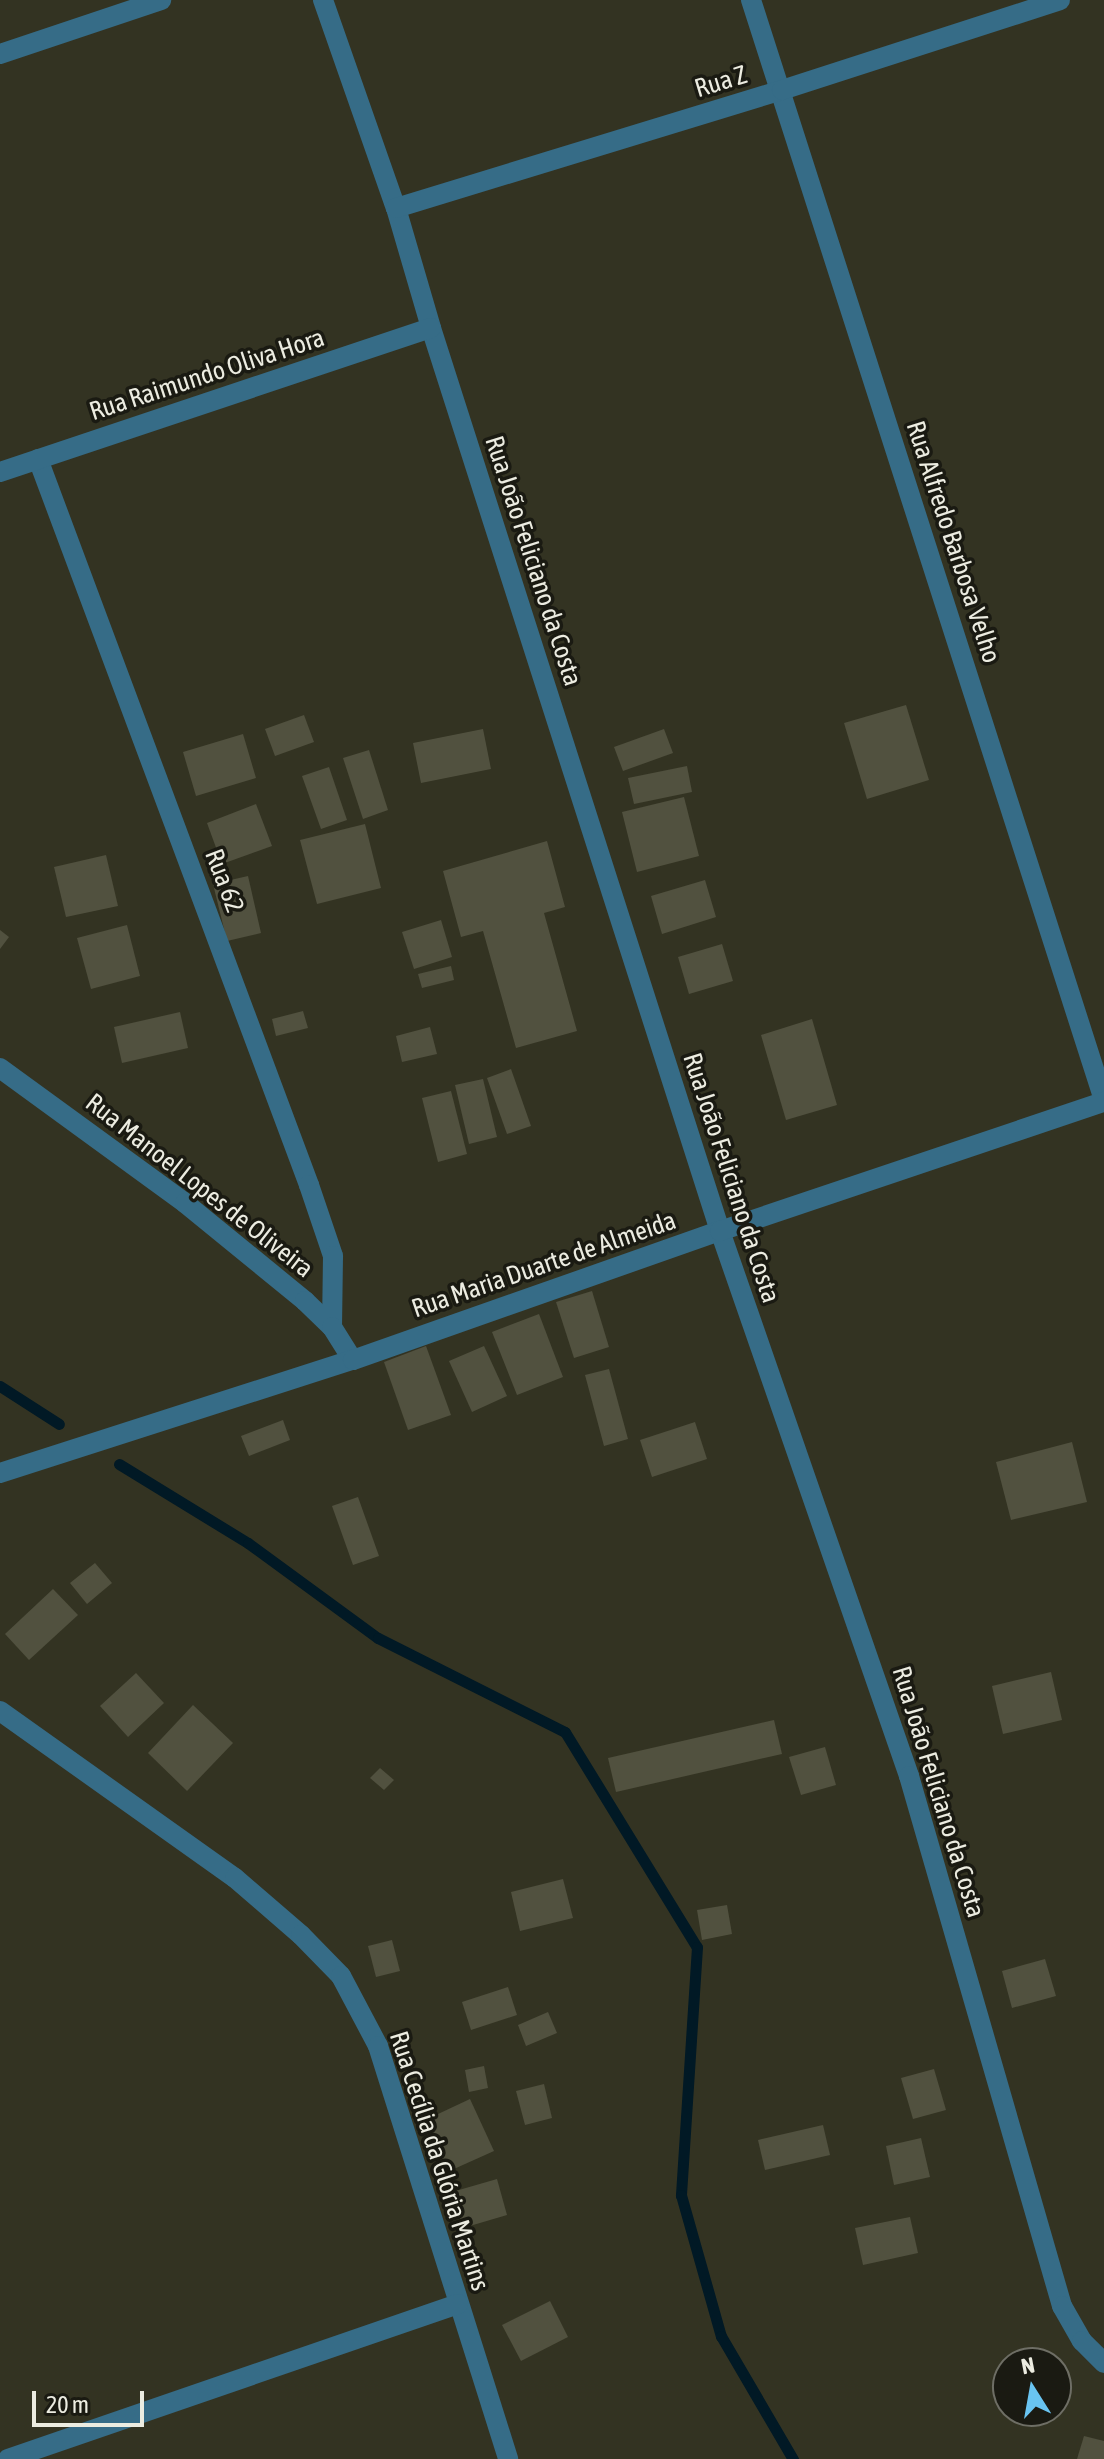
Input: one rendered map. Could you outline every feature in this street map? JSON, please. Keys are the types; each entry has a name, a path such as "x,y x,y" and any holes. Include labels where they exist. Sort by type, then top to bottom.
{"street":[{"path":"0,54 161,0"},
{"name":"Rua João Feliciano da Costa","path":"323,0 396,208 431,328 720,1231 909,1776 1062,2306 1082,2341 1104,2363"},
{"name":"Rua Alfredo Barbosa Velho","path":"751,0 1104,1101"},
{"name":"Rua Z","path":"396,208 782,90 1060,0"},
{"name":"Rua Raimundo Oliva Hora","path":"0,472 431,328"},
{"name":"Rua 62","path":"38,459 309,1185 333,1256 332,1327"},
{"name":"Rua Manoel Lopes de Oliveira","path":"0,1068 185,1203 332,1327 353,1360"},
{"name":"Rua Maria Duarte de Almeida","path":"0,1473 353,1360 1104,1101"},
{"name":"Rua Cecília da Glória Martins","path":"0,1711 235,1878 301,1935 341,1976 378,2046 508,2459"},
{"path":"8,2459 458,2304"}],"building":[{"path":"906,705 929,780 867,799 844,723"},
{"path":"304,715 314,742 275,756 265,729"},
{"path":"483,729 491,769 421,783 413,743"},
{"path":"664,729 673,753 623,771 614,747"},
{"path":"243,734 256,778 196,796 183,752"},
{"path":"369,750 388,810 363,819 343,758"},
{"path":"687,766 692,792 634,804 628,778"},
{"path":"329,767 347,820 321,829 302,776"},
{"path":"684,797 699,856 637,872 622,812"},
{"path":"256,804 272,846 222,864 207,823"},
{"path":"365,824 381,888 317,904 300,840"},
{"path":"547,841 565,907 544,913 577,1031 516,1048 483,931 461,937 443,871"},
{"path":"106,855 118,906 66,917 54,867"},
{"path":"248,876 261,933 227,941 213,884"},
{"path":"705,880 716,917 662,934 651,896"},
{"path":"441,920 452,957 414,969 402,932"},
{"path":"127,925 140,976 91,989 77,938"},
{"path":"0,930 9,937 0,949"},
{"path":"722,944 733,981 689,994 678,957"},
{"path":"451,966 454,980 422,988 418,974"},
{"path":"303,1011 308,1028 276,1036 272,1019"},
{"path":"180,1012 188,1048 122,1063 114,1027"},
{"path":"812,1019 837,1105 786,1120 761,1035"},
{"path":"430,1027 437,1054 402,1062 396,1036"},
{"path":"511,1069 531,1126 507,1134 487,1078"},
{"path":"483,1079 497,1137 469,1144 455,1085"},
{"path":"451,1091 467,1154 438,1162 422,1098"},
{"path":"592,1291 609,1347 574,1358 556,1302"},
{"path":"539,1314 563,1377 517,1395 492,1332"},
{"path":"426,1346 451,1415 408,1430 384,1362"},
{"path":"484,1346 507,1396 472,1412 449,1361"},
{"path":"609,1369 628,1439 604,1446 585,1375"},
{"path":"283,1420 290,1440 249,1456 241,1436"},
{"path":"695,1422 707,1459 652,1477 640,1440"},
{"path":"1072,1442 1087,1502 1011,1520 996,1462"},
{"path":"358,1497 379,1556 353,1565 332,1506"},
{"path":"95,1563 112,1583 87,1604 70,1583"},
{"path":"53,1589 78,1615 29,1660 5,1634"},
{"path":"1051,1672 1062,1720 1003,1734 992,1686"},
{"path":"136,1673 164,1703 128,1737 100,1706"},
{"path":"193,1705 233,1743 187,1791 148,1753"},
{"path":"774,1720 782,1754 616,1792 608,1758"},
{"path":"825,1747 836,1785 801,1795 789,1757"},
{"path":"380,1768 394,1780 384,1790 370,1778"},
{"path":"563,1879 573,1918 520,1931 511,1892"},
{"path":"727,1905 732,1934 702,1940 697,1910"},
{"path":"392,1940 400,1971 376,1977 368,1946"},
{"path":"1045,1959 1056,1996 1012,2008 1002,1971"},
{"path":"508,1987 517,2015 471,2030 462,2002"},
{"path":"548,2012 557,2033 526,2046 518,2025"},
{"path":"484,2066 488,2088 469,2092 465,2070"},
{"path":"934,2069 946,2110 913,2119 901,2078"},
{"path":"544,2084 552,2118 525,2125 516,2091"},
{"path":"470,2099 494,2151 445,2173 421,2122"},
{"path":"823,2125 830,2155 765,2170 758,2140"},
{"path":"921,2138 930,2177 894,2185 886,2146"},
{"path":"497,2179 507,2215 463,2228 452,2192"},
{"path":"910,2217 918,2253 863,2265 855,2228"},
{"path":"550,2301 568,2337 521,2361 502,2325"},
{"path":"1084,2436 1104,2441 1104,2459 1077,2459"}],"waterway":[{"path":"0,1386 59,1424"},
{"path":"119,1464 248,1543 378,1638 565,1732 697,1947 681,2195 721,2336 793,2459"}]}
